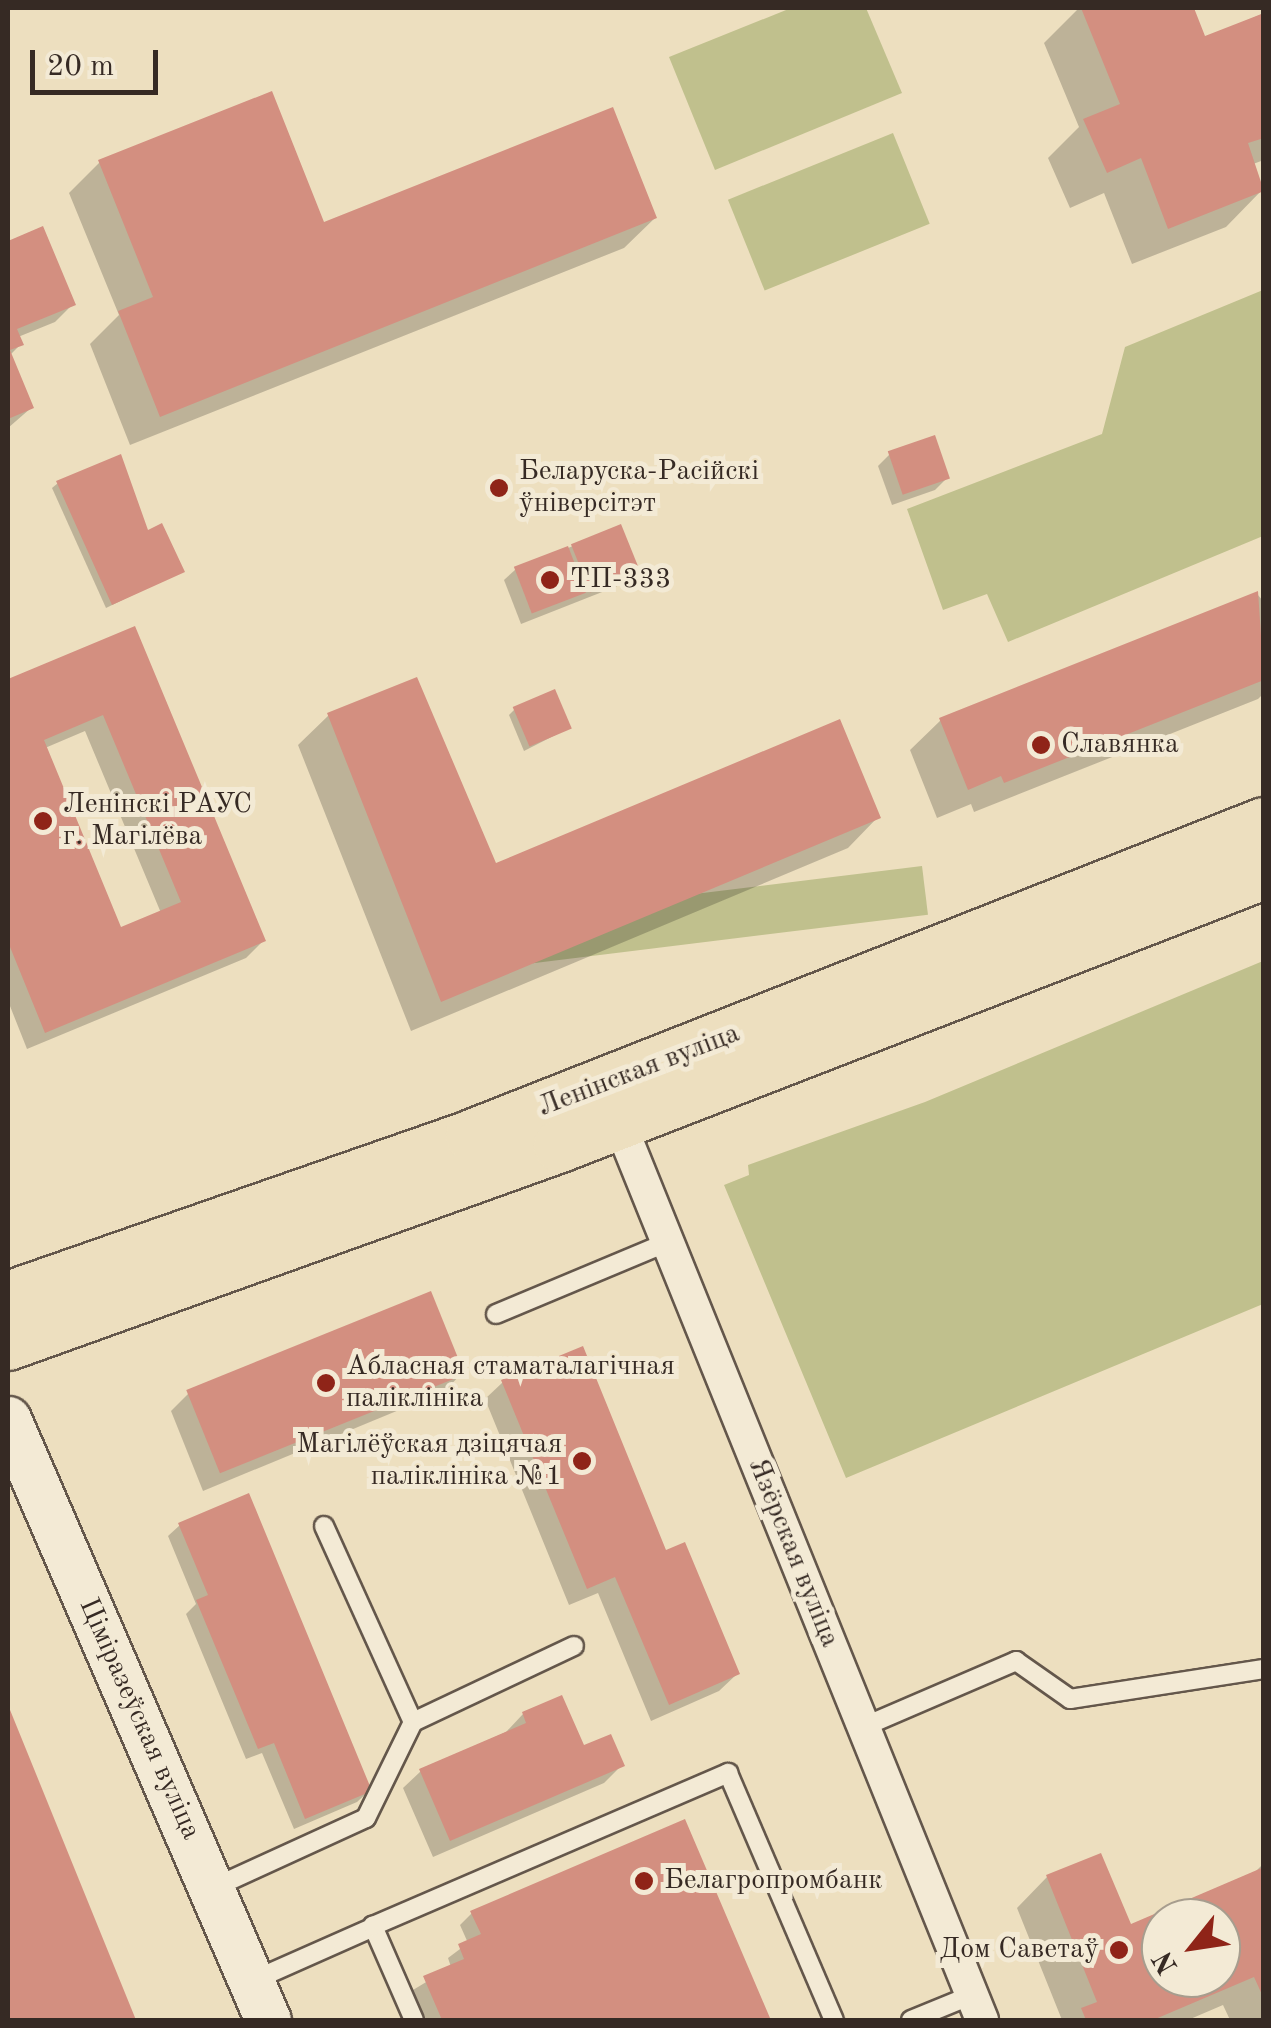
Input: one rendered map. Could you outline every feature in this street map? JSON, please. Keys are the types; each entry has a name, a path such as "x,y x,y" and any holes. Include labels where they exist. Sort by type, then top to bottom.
{"main road":[{"name":"Ленінская вуліца","path":"1006,951 1264,824"},
{"name":"Ленінская вуліца","path":"8,1344 1006,951 1264,873"},
{"name":"Ленінская вуліца","path":"8,1298 612,1104"},
{"name":"Ціміразеўская вуліца","path":"8,1419 260,2001"}],"street":[{"name":"Язёрская вуліца","path":"612,1104 977,2008"}],"lane":[{"path":"496,1314 666,1243"},
{"path":"324,1526 413,1722"},
{"path":"212,1888 366,1818 413,1722 574,1646"},
{"path":"864,1728 1016,1661 1070,1699 1264,1669"},
{"path":"260,2001 374,1927 728,1773 834,2020"},
{"path":"374,1927 414,2020"},
{"path":"912,2020 977,2008"}],"green space":[{"path":"791,8 866,8 902,93 715,170 669,57"},
{"path":"893,133 930,224 765,291 728,200"},
{"path":"1263,290 1263,536 1008,642 987,594 943,610 907,509 1102,434 1125,347"},
{"path":"922,866 928,915 533,963 527,915"},
{"path":"1263,961 1263,1304 846,1478 724,1185 749,1175 748,1165 925,1102"}],"building":[{"path":"1081,8 1194,8 1205,36 1264,13 1264,138 1248,143 1264,191 1168,229 1141,158 1107,173 1083,119 1120,104"},
{"path":"272,91 324,222 613,107 657,218 160,417 118,311 153,297 98,160"},
{"path":"43,226 76,305 17,329 24,345 10,350 34,408 8,419 8,241"},
{"path":"935,435 950,478 903,495 888,451"},
{"path":"121,454 148,530 162,523 185,572 112,605 56,481"},
{"path":"621,524 640,572 590,592 571,544"},
{"name":"ТП-333","path":"568,546 586,593 532,613 514,567"},
{"path":"1258,591 1264,680 1004,783 1001,776 968,790 939,718"},
{"name":"Ленінскі РАУС г. Магілёва","path":"135,626 266,941 45,1033 8,942 8,679","holes":["103,715 181,902 121,927 44,740"]},
{"path":"417,677 496,863 840,719 881,818 441,1002 327,713"},
{"path":"555,689 572,729 529,747 513,707"},
{"name":"Абласная стаматалагічная паліклініка","path":"431,1291 465,1374 220,1473 186,1390"},
{"name":"Магілёўская дзіцячая паліклініка №1","path":"583,1346 666,1550 685,1542 740,1674 669,1705 615,1577 587,1589 501,1380"},
{"path":"249,1493 372,1791 305,1819 274,1743 258,1749 196,1600 208,1595 178,1523"},
{"path":"562,1695 584,1745 611,1734 625,1766 450,1841 419,1769 526,1723 522,1712"},
{"path":"8,1705 136,2020 8,2020"},
{"path":"685,1819 770,2018 442,2020 423,1976 464,1959 458,1944 481,1934 470,1911"},
{"name":"Дом Саветаў","path":"1101,1853 1131,1924 1141,1920 1141,1998 1205,1998 1153,2020 1086,2020 1081,2008 1097,2002 1046,1875"},
{"name":"Дом Саветаў","path":"1264,1867 1264,1999 1254,1977 1241,1983 1241,1898 1192,1898"}],"place":[{"name":"Беларуска-Расійскі ўніверсітэт","path":"499,488"},
{"name":"ТП-333","path":"550,580"},
{"name":"Славянка","path":"1041,745"},
{"name":"Ленінскі РАУС г. Магілёва","path":"43,821"},
{"name":"Абласная стаматалагічная паліклініка","path":"326,1383"},
{"name":"Магілёўская дзіцячая паліклініка №1","path":"582,1461"},
{"name":"Белагропромбанк","path":"644,1881"},
{"name":"Дом Саветаў","path":"1119,1950"}]}
